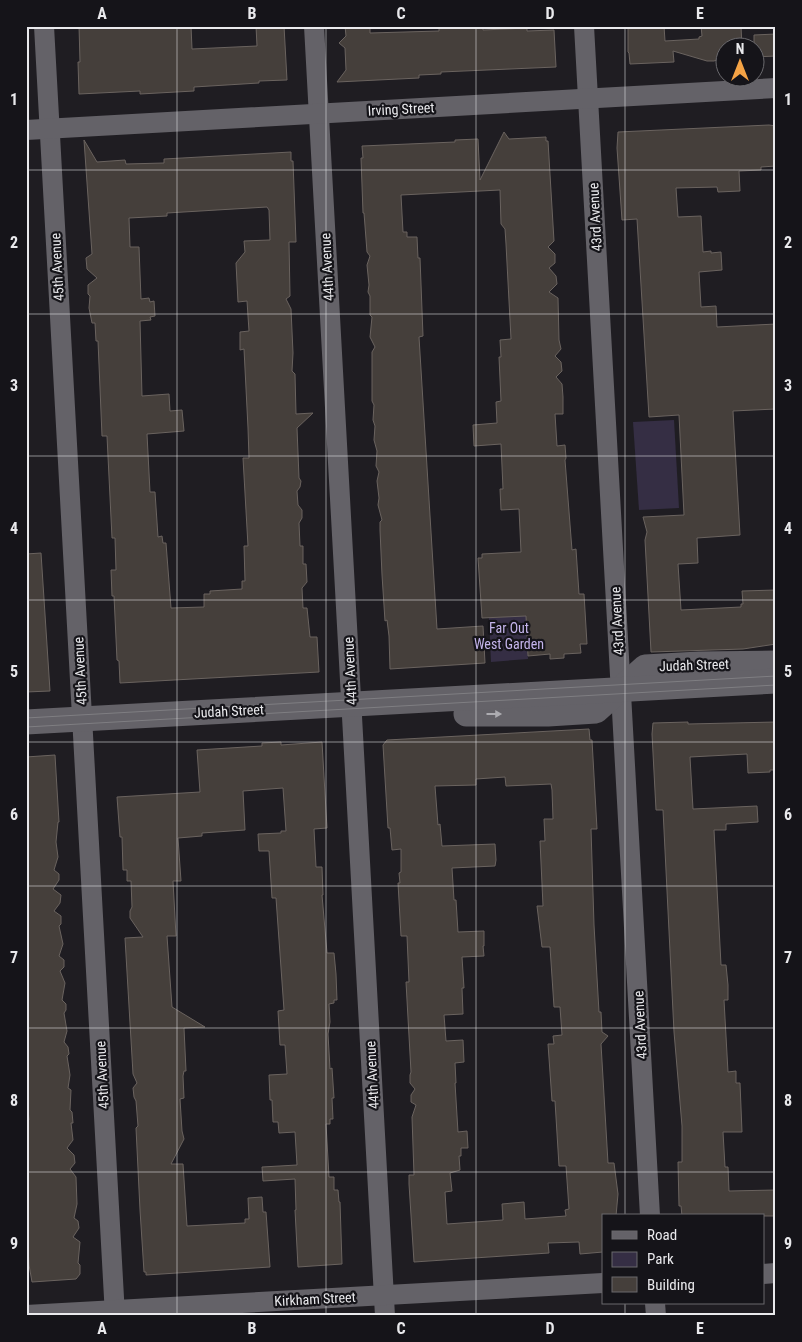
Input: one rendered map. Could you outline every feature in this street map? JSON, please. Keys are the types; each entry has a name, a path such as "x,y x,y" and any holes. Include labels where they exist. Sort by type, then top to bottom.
{"street":[{"name":"45th Avenue","path":"44,26 115,1313"},
{"name":"44th Avenue","path":"314,26 385,1316"},
{"name":"43rd Avenue","path":"584,26 650,1214"},
{"name":"Irving Street","path":"26,130 776,88"},
{"name":"Judah Street","path":"621,689 645,668 699,664 776,663"},
{"name":"Judah Street","path":"26,722 776,681"},
{"name":"Kirkham Street","path":"26,1315 115,1313 602,1283"}],"green space":[{"path":"674,420 679,508 639,510 633,422"},
{"name":"Far Out West Garden","path":"532,615 527,639 528,659 491,662 489,618"}],"building":[{"path":"79,26 191,26 192,49 257,46 256,26 284,26 287,80 194,87 194,91 140,94 140,91 79,94"},
{"path":"345,26 370,26 370,33 439,31 439,26 460,26 460,28 483,27 483,30 527,28 527,31 554,30 556,67 441,72 441,74 419,75 419,78 337,82 346,70 345,48 339,43 346,36"},
{"path":"628,26 664,26 665,41 699,39 702,36 701,26 741,26 742,38 714,38 714,61 707,61 673,51 674,62 630,64"},
{"path":"776,34 776,56 764,57 764,38 754,38 754,35"},
{"path":"776,126 776,166 761,167 761,170 739,171 740,191 718,192 717,187 676,188 678,217 701,216 703,252 721,252 722,270 699,272 701,307 716,306 717,327 776,324 776,409 733,411 740,535 697,538 698,563 678,564 681,610 741,607 741,604 743,604 742,591 776,590 776,644 743,649 651,652 645,540 647,532 643,517 684,515 679,415 649,417 637,219 622,220 617,148 618,132"},
{"path":"504,132 509,139 546,137 546,141 548,141 554,241 548,247 555,254 555,263 549,268 556,276 557,284 549,292 558,298 561,349 555,356 561,362 562,371 556,377 562,384 563,397 563,414 555,414 557,446 565,445 572,550 576,549 579,594 584,594 587,644 580,644 581,653 564,654 564,658 550,659 550,654 528,656 526,616 482,618 478,558 482,558 482,554 521,552 519,509 501,510 500,489 503,489 501,444 474,446 473,425 497,423 496,402 501,401 500,340 511,339 505,229 501,224 500,190 401,195 403,232 407,232 407,237 417,237 418,258 420,258 423,336 419,337 437,629 483,626 485,663 390,669 389,636 387,620 385,621 382,575 380,522 382,520 378,505 377,481 379,472 376,466 377,451 374,440 372,352 375,347 370,337 372,317 370,315 367,265 370,256 367,252 363,213 362,146 455,142 455,140 478,139 480,180"},
{"path":"84,140 97,162 125,160 126,164 164,163 164,159 291,152 296,242 289,242 290,296 286,299 291,309 292,371 295,374 296,414 313,413 297,428 299,478 301,481 297,491 298,505 302,510 302,518 299,523 300,546 303,546 303,564 306,564 307,582 302,588 303,608 307,608 310,637 317,637 319,672 120,683 114,596 112,596 111,570 116,570 115,538 112,538 107,436 102,436 98,341 96,341 95,323 92,323 89,308 90,296 88,294 88,285 97,278 87,269 86,258 92,254","holes":["267,207 269,210 270,240 244,241 245,252 236,263 238,302 247,301 249,331 240,332 240,350 244,349 249,458 243,458 248,546 244,546 245,581 242,581 242,589 210,591 210,594 204,594 204,607 171,608 166,543 163,543 162,536 158,537 155,492 150,492 147,434 184,431 182,410 170,411 169,394 142,396 140,321 151,320 150,317 155,316 154,301 150,302 149,298 141,299 139,247 130,247 129,218 167,216 167,213"]},
{"path":"41,553 50,691 26,692 26,554"},
{"path":"776,722 776,770 748,773 747,754 690,757 693,809 757,806 758,822 726,824 726,830 714,830 721,965 726,965 728,985 728,1000 724,1000 728,1072 736,1071 736,1083 740,1083 742,1132 723,1132 725,1167 728,1167 729,1191 776,1190 776,1216 764,1216 764,1214 682,1214 681,1206 679,1206 678,1162 682,1162 682,1126 674,1032 663,810 656,810 653,723"},
{"path":"589,729 590,740 592,740 597,829 591,829 599,1012 601,1012 602,1032 608,1036 601,1044 608,1163 614,1163 618,1194 616,1214 602,1214 602,1252 580,1254 579,1242 548,1243 549,1253 414,1262 409,1175 414,1175 412,1117 416,1105 411,1102 411,1095 415,1089 410,1083 406,982 409,982 407,936 401,936 398,883 400,883 399,873 401,872 401,849 392,850 390,828 388,828 383,745 387,740","holes":["505,777 506,786 551,784 553,819 544,819 545,841 540,841 543,906 537,906 542,947 550,947 554,1007 560,1007 562,1035 553,1036 554,1044 548,1044 552,1101 555,1101 559,1166 566,1166 569,1209 565,1210 566,1216 525,1219 524,1202 502,1204 503,1220 447,1224 445,1192 452,1191 450,1173 460,1170 459,1156 461,1156 461,1148 468,1148 467,1131 458,1132 455,1083 455,1063 464,1062 463,1040 446,1041 444,1015 463,1014 462,957 484,956 484,931 458,932 452,868 495,866 496,860 495,844 442,846 440,824 438,825 435,786 476,785 476,779"]},
{"path":"281,742 281,745 322,742 327,828 314,829 316,867 322,867 322,895 327,953 334,953 336,974 337,1000 329,1004 330,1022 328,1034 334,1098 332,1098 333,1119 330,1119 330,1124 326,1124 329,1177 334,1177 334,1190 338,1190 340,1202 342,1264 298,1267 295,1179 263,1181 262,1167 297,1165 295,1132 279,1133 278,1122 273,1122 272,1100 270,1100 269,1075 287,1074 285,1045 280,1045 278,1011 284,1010 276,898 272,898 269,851 259,851 258,834 286,831 283,788 243,791 245,830 202,833 202,836 178,838 181,881 173,881 176,936 167,936 172,1007 205,1027 184,1028 186,1071 184,1071 183,1076 184,1098 180,1099 184,1139 171,1164 183,1164 187,1226 245,1223 245,1219 249,1219 248,1198 262,1197 263,1212 266,1212 270,1267 146,1275 146,1272 144,1272 140,1210 136,1128 138,1126 133,1088 137,1083 133,1074 125,938 143,937 130,918 132,907 131,881 127,881 127,870 123,870 122,837 120,837 117,797 200,792 197,750 262,746 262,743"},
{"path":"55,755 59,822 56,842 58,857 54,870 59,874 59,880 53,889 61,895 60,903 54,911 61,916 61,924 59,926 63,944 59,956 64,960 64,967 60,971 65,983 62,1000 66,1004 64,1013 67,1031 64,1042 68,1047 69,1054 67,1056 70,1075 68,1088 71,1090 70,1110 73,1123 71,1123 73,1140 67,1148 74,1155 75,1163 70,1169 76,1177 77,1204 74,1218 78,1221 79,1228 73,1237 80,1242 78,1263 80,1265 80,1274 76,1279 32,1282 29,1265 26,1213 26,1121 29,1120 26,1086 26,757"}],"tram line":[{"path":"26,718 776,676"},
{"path":"26,727 776,685"}]}
